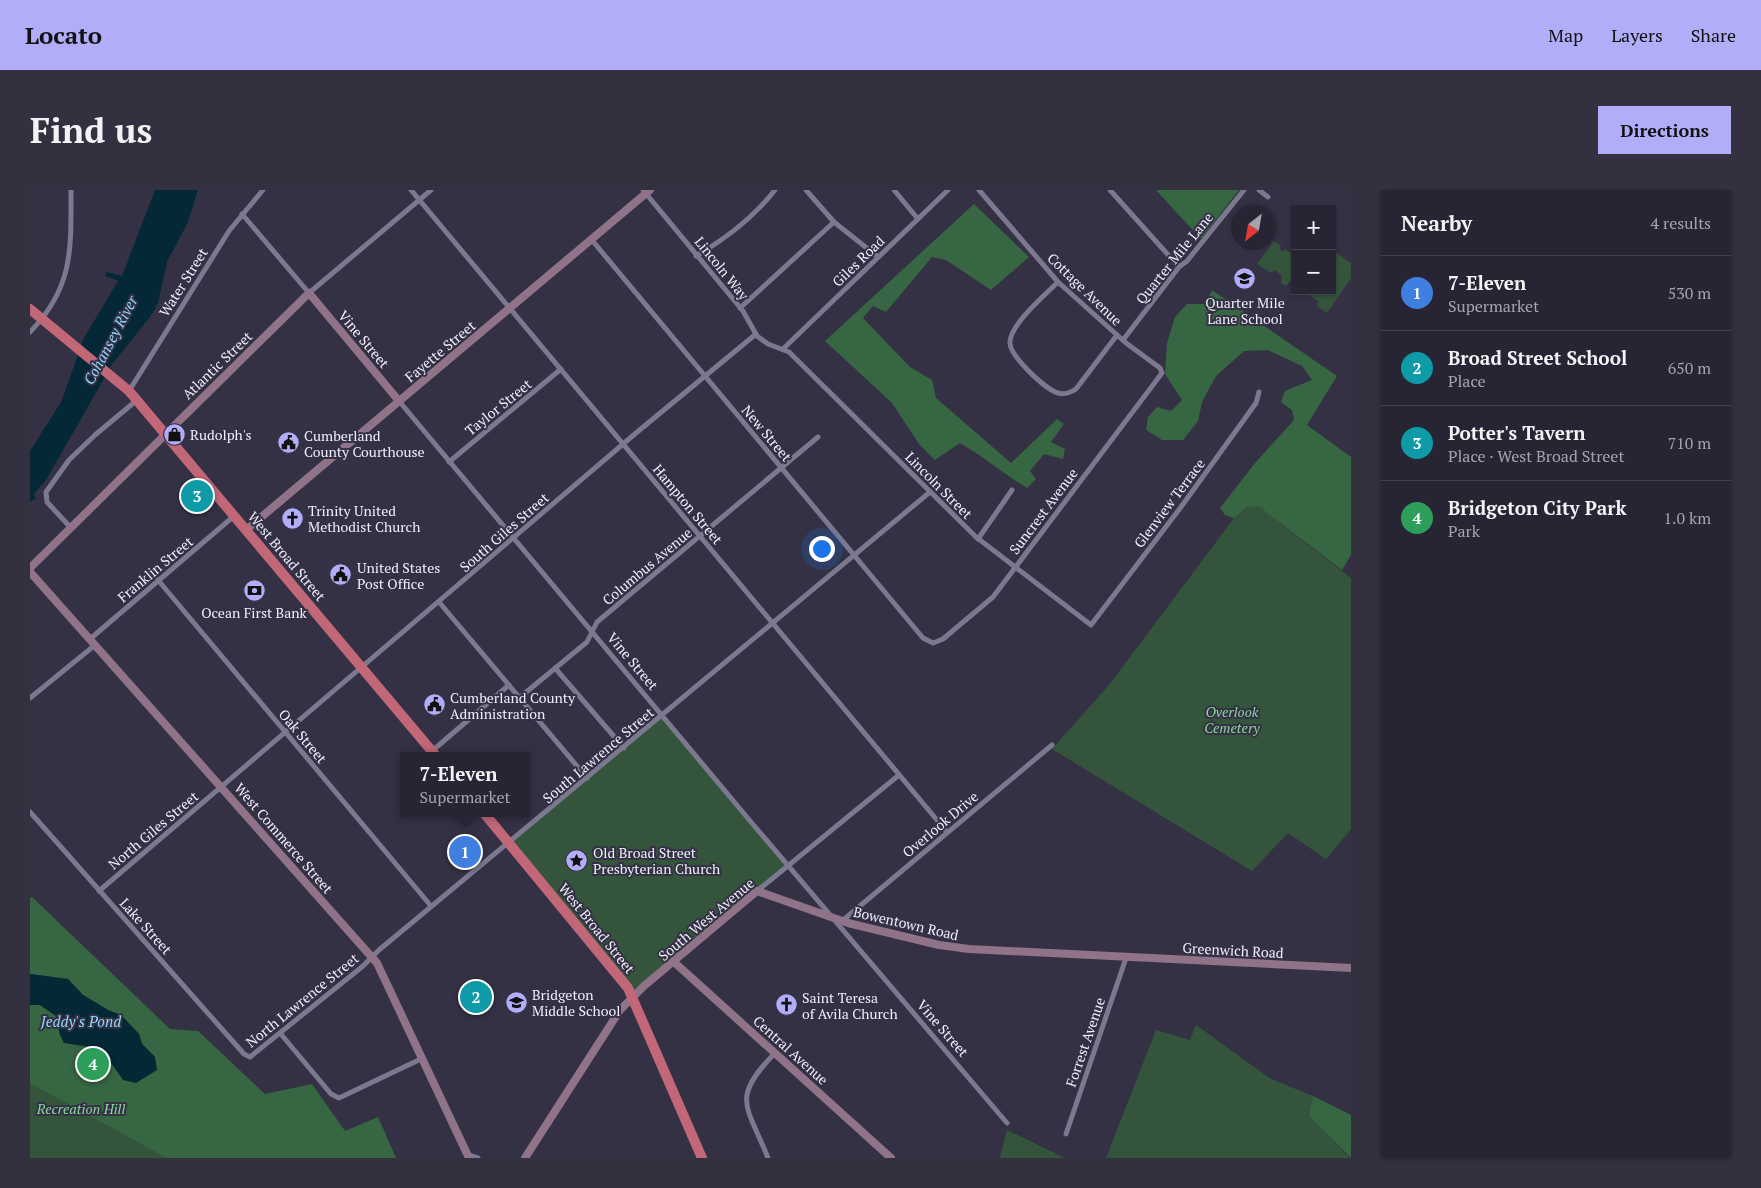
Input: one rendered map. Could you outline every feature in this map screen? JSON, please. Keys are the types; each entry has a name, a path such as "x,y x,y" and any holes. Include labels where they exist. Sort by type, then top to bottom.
{"highway":[{"name":"West Broad Street","path":"30,309 129,391 433,752"},
{"name":"West Broad Street","path":"487,817 612,967 632,996 702,1158"}],"main road":[{"name":"Fayette Street","path":"246,530 591,240 646,191"},
{"name":"Vine Street","path":"309,293 399,402"},
{"name":"Atlantic Street","path":"30,568 309,293"},
{"name":"West Commerce Street","path":"30,572 377,963 469,1157"},
{"name":"Bowentown Road","path":"757,891 842,920 939,945 992,951 1115,957"},
{"name":"South West Avenue","path":"524,1158 620,1010 632,996 757,891"},
{"name":"Greenwich Road","path":"1115,957 1351,968"},
{"name":"Central Avenue","path":"674,962 891,1158"}],"street":[{"path":"30,332 58,294 68,270 71,190"},
{"name":"Water Street","path":"129,391 229,231 263,190"},
{"name":"Hampton Street","path":"411,190 947,832"},
{"name":"Atlantic Street","path":"309,293 431,190"},
{"path":"696,256 736,230 760,209 775,190"},
{"path":"806,190 834,222 878,257"},
{"path":"894,190 918,218"},
{"name":"Giles Road","path":"784,348 948,190"},
{"name":"Cottage Avenue","path":"979,190 1058,282 1117,335 1160,368 1162,373"},
{"path":"1110,190 1179,267"},
{"name":"Quarter Mile Lane","path":"1123,340 1179,267 1187,261 1244,190"},
{"path":"1259,190 1268,197"},
{"name":"Lincoln Way","path":"646,191 696,256 740,308 756,334 768,344 784,348"},
{"name":"Vine Street","path":"242,214 309,293"},
{"path":"740,308 834,222"},
{"name":"New Street","path":"591,240 927,640"},
{"path":"1058,282 1013,330 1010,348 1014,357 1049,388 1058,393 1068,394 1076,389 1117,335"},
{"name":"South Giles Street","path":"222,787 513,538 756,334"},
{"name":"Lincoln Street","path":"784,348 978,538 1091,625"},
{"name":"Taylor Street","path":"449,462 561,370"},
{"name":"Suncrest Avenue","path":"927,640 933,643 943,639 993,597 1162,373"},
{"name":"Glenview Terrace","path":"1091,625 1182,507 1256,403 1259,392"},
{"path":"71,528 48,502 46,492 69,460 95,435 137,400"},
{"name":"Vine Street","path":"399,402 1007,1123"},
{"name":"Columbus Avenue","path":"519,698 587,642 597,622 818,437"},
{"path":"978,538 1012,490"},
{"name":"South Lawrence Street","path":"372,957 930,492"},
{"name":"Franklin Street","path":"30,698 93,642 158,580 235,516"},
{"name":"Oak Street","path":"158,580 432,906"},
{"path":"439,602 587,778"},
{"path":"556,668 624,748"},
{"path":"435,752 508,685"},
{"name":"Overlook Drive","path":"842,920 1052,745"},
{"name":"South West Avenue","path":"757,891 899,776"},
{"name":"North Giles Street","path":"99,891 222,787"},
{"name":"Lake Street","path":"30,812 244,1055"},
{"name":"North Lawrence Street","path":"244,1055 252,1056 372,957"},
{"name":"Forrest Avenue","path":"1066,1134 1126,958"},
{"path":"280,1034 336,1098 423,1058"},
{"path":"768,1158 748,1109 746,1094 754,1076 775,1053"},
{"name":"West Commerce Street","path":"469,1157 478,1158"}],"green space":[{"path":"1156,190 1239,190 1201,239"},
{"path":"974,204 1029,257 991,290 946,260 932,257 886,312 873,306 863,318 910,367 932,380 936,398 1011,463 1057,419 1064,424 1051,442 1065,449 1063,459 1044,454 1030,471 1036,479 1027,488 960,443 935,460 919,444 892,403 825,341"},
{"path":"1276,242 1281,246 1279,249 1283,252 1285,249 1291,253 1291,282 1286,286 1281,283 1282,276 1275,270 1271,273 1257,264 1267,250 1276,250"},
{"path":"1336,253 1351,263 1351,278 1327,313 1317,306 1319,302 1309,295 1336,295"},
{"path":"1212,290 1337,376 1307,425 1351,457 1351,555 1342,570 1258,506 1246,508 1234,518 1225,515 1220,508 1255,463 1294,420 1292,410 1281,402 1285,391 1312,380 1302,366 1268,350 1244,351 1216,376 1202,402 1198,421 1183,440 1162,440 1146,430 1148,417 1157,407 1171,411 1182,400 1165,374 1167,343 1175,317 1187,304 1206,304"},
{"name":"Overlook Cemetery","path":"1258,506 1351,578 1351,829 1326,859 1288,833 1252,871 1052,749 1109,685 1234,518 1246,508"},
{"path":"662,715 789,866 632,996 509,843"},
{"path":"32,897 170,1029 198,1031 265,1094 312,1084 345,1131 378,1117 396,1158 167,1158 30,1083 30,1005 40,1005 56,1017 60,1034 70,1043 100,1051 116,1070 155,1057 142,1044 139,1034 121,1015 108,1010 83,995 68,979 30,974 30,898"},
{"name":"Recreation Hill","path":"30,974 220,1158 30,1158"},
{"path":"1196,1025 1271,1079 1313,1096 1309,1116 1350,1158 1106,1158 1156,1030 1190,1040"},
{"path":"1313,1096 1351,1115 1351,1158 1309,1116"},
{"path":"1007,1130 1065,1158 1000,1158"}],"water":[{"name":"Cohansey River","path":"155,190 198,190 188,222 167,262 158,303 150,317 113,363 46,480 34,494 36,498 30,502 30,451 61,402 84,338 118,281 105,276 106,272 122,276"},
{"name":"Jeddy's Pond","path":"30,974 68,979 83,995 108,1010 121,1015 139,1034 142,1044 155,1057 157,1070 136,1083 123,1080 105,1054 92,1047 64,1043 60,1035 56,1016 40,1005 30,1005"}],"place":[{"name":"Quarter Mile Lane School","path":"1245,279"},
{"name":"Rudolph's","path":"174,434"},
{"name":"Cumberland County Courthouse","path":"288,443"},
{"name":"Potter's Tavern","path":"197,496"},
{"name":"Trinity United Methodist Church","path":"292,518"},
{"name":"United States Post Office","path":"341,575"},
{"name":"Ocean First Bank","path":"254,590"},
{"name":"Cumberland County Administration","path":"434,705"},
{"name":"7-Eleven","path":"465,852"},
{"name":"Old Broad Street Presbyterian Church","path":"577,860"},
{"name":"Broad Street School","path":"476,997"},
{"name":"Bridgeton Middle School","path":"516,1002"},
{"name":"Saint Teresa of Avila Church","path":"786,1005"},
{"name":"Bridgeton City Park","path":"93,1064"}]}
